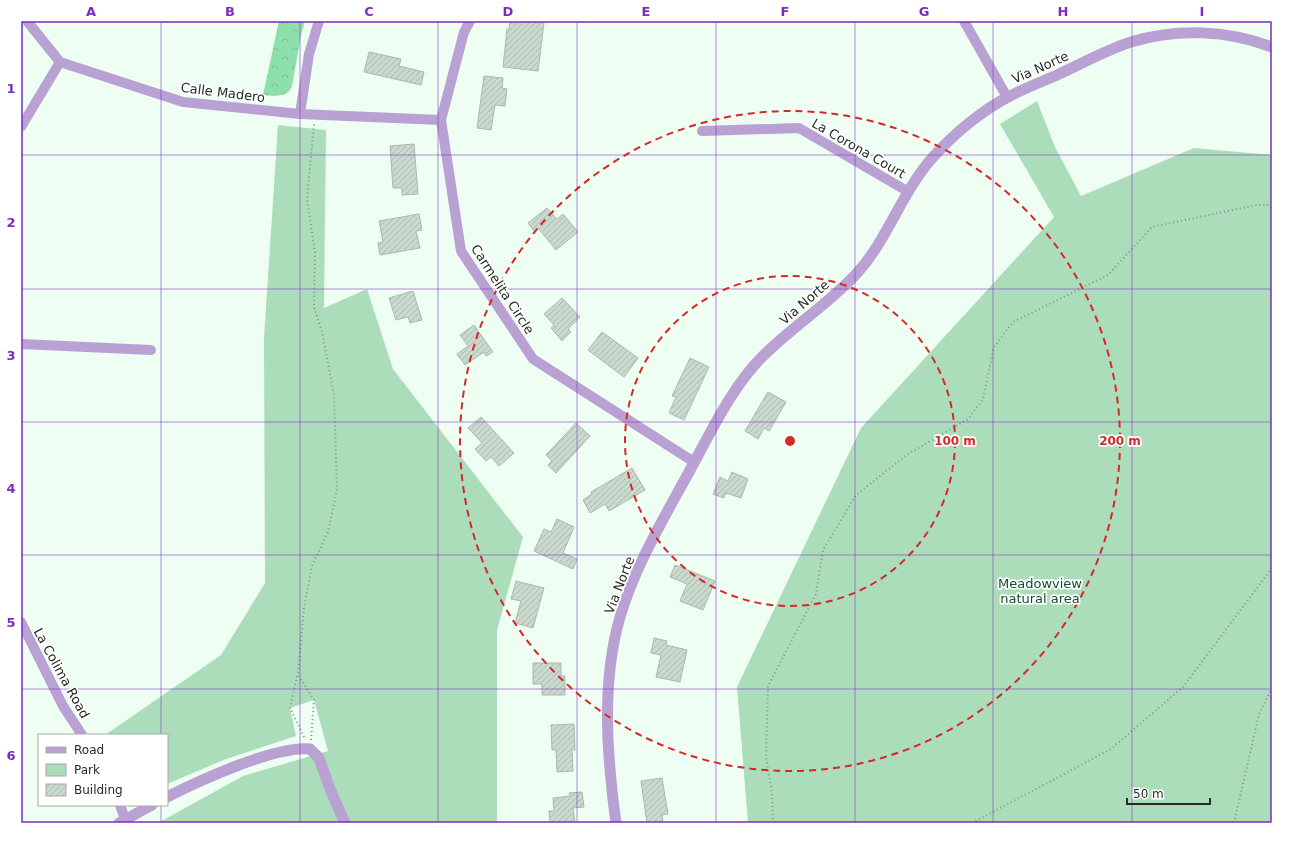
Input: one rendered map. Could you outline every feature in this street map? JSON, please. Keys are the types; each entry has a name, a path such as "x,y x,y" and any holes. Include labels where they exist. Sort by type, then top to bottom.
{"street":[{"path":"21,127 60,62 27,21"},
{"path":"300,114 309,54 319,21"},
{"name":"Carmelita Circle","path":"470,21 464,32 441,120 461,251 533,359 694,462"},
{"path":"964,21 1007,97"},
{"name":"Via Norte","path":"616,823 607,703 613,650 620,616 636,575 655,536 735,389 764,355 823,306 858,271 886,233 908,191 931,159 959,130 1007,97 1130,42 1175,34 1215,32 1272,46"},
{"name":"Calle Madero","path":"60,62 184,102 300,114 441,120"},
{"name":"La Corona Court","path":"702,131 799,128 908,191"},
{"path":"21,344 151,350"},
{"name":"La Colima Road","path":"21,622 63,706 81,734"},
{"path":"168,796 199,781 257,759 299,748 310,749 319,758 330,789 345,823"},
{"path":"120,806 122,821 150,806"}],"path":[{"path":"310,749 290,708 298,675 304,608 312,566 328,532 337,490 334,395 322,332 314,307 315,253 307,199 315,114"},
{"path":"773,823 772,792 766,757 768,686 816,594 823,550 856,495 908,454 968,419 983,399 994,347 1013,322 1108,275 1152,227 1256,205 1272,205"},
{"path":"972,823 1111,749 1183,687 1272,568"},
{"path":"298,675 314,700 310,749"},
{"path":"1234,823 1259,714 1272,688"}],"green space":[{"path":"279,21 305,21 292,86 287,93 284,94 276,96 263,95"},
{"name":"Meadowview natural area","path":"1037,101 1055,147 1081,196 1194,148 1272,155 1272,823 748,823 737,687 861,428 1054,217 1000,124"},
{"path":"278,125 326,130 324,308 367,289 393,369 523,537 497,630 497,823 158,823 243,776 328,751 314,700 290,708 296,736 226,759 168,784 168,734 106,734 221,655 265,583 264,338"}],"building":[{"path":"510,21 544,23 538,71 503,67 507,29 509,29"},
{"path":"369,52 401,59 399,66 424,72 421,85 364,72"},
{"path":"484,76 503,78 502,88 507,89 505,106 495,105 491,130 477,128"},
{"path":"414,144 418,194 402,195 402,188 393,188 390,146"},
{"path":"547,208 557,219 563,214 578,232 556,250 538,228 534,231 528,223"},
{"path":"419,214 422,230 416,231 420,248 380,255 378,243 383,242 379,221"},
{"path":"413,291 422,320 410,323 408,317 396,320 389,298"},
{"path":"562,298 580,317 568,329 571,332 562,341 551,328 554,325 544,314"},
{"path":"474,325 493,352 486,356 484,352 465,365 457,354 468,346 460,335"},
{"path":"602,332 638,358 624,377 588,350"},
{"path":"690,358 709,367 684,420 669,413 676,397 672,396"},
{"path":"768,392 786,402 769,431 764,428 758,439 745,431"},
{"path":"481,417 514,453 499,466 491,457 486,461 475,449 482,443 468,428"},
{"path":"576,423 590,436 556,473 548,465 552,461 546,455"},
{"path":"632,468 645,490 609,511 605,504 590,513 583,500 592,494 591,492"},
{"path":"732,472 748,479 741,498 726,493 724,498 713,494 720,477 728,481"},
{"path":"557,519 574,527 563,553 577,559 573,569 534,551 544,529 551,532"},
{"path":"675,565 715,581 703,610 680,601 687,584 670,577"},
{"path":"516,581 544,588 533,628 515,623 521,601 511,599"},
{"path":"654,638 667,641 666,645 687,650 680,682 656,677 661,655 651,653"},
{"path":"533,663 561,663 561,676 565,676 565,695 542,695 542,684 533,684"},
{"path":"574,724 575,750 572,750 573,771 557,772 556,750 552,750 551,725"},
{"path":"662,778 668,814 662,815 663,823 647,823 641,781"},
{"path":"582,792 584,807 573,808 575,823 550,823 549,811 554,811 553,798 570,796 569,793"}]}
